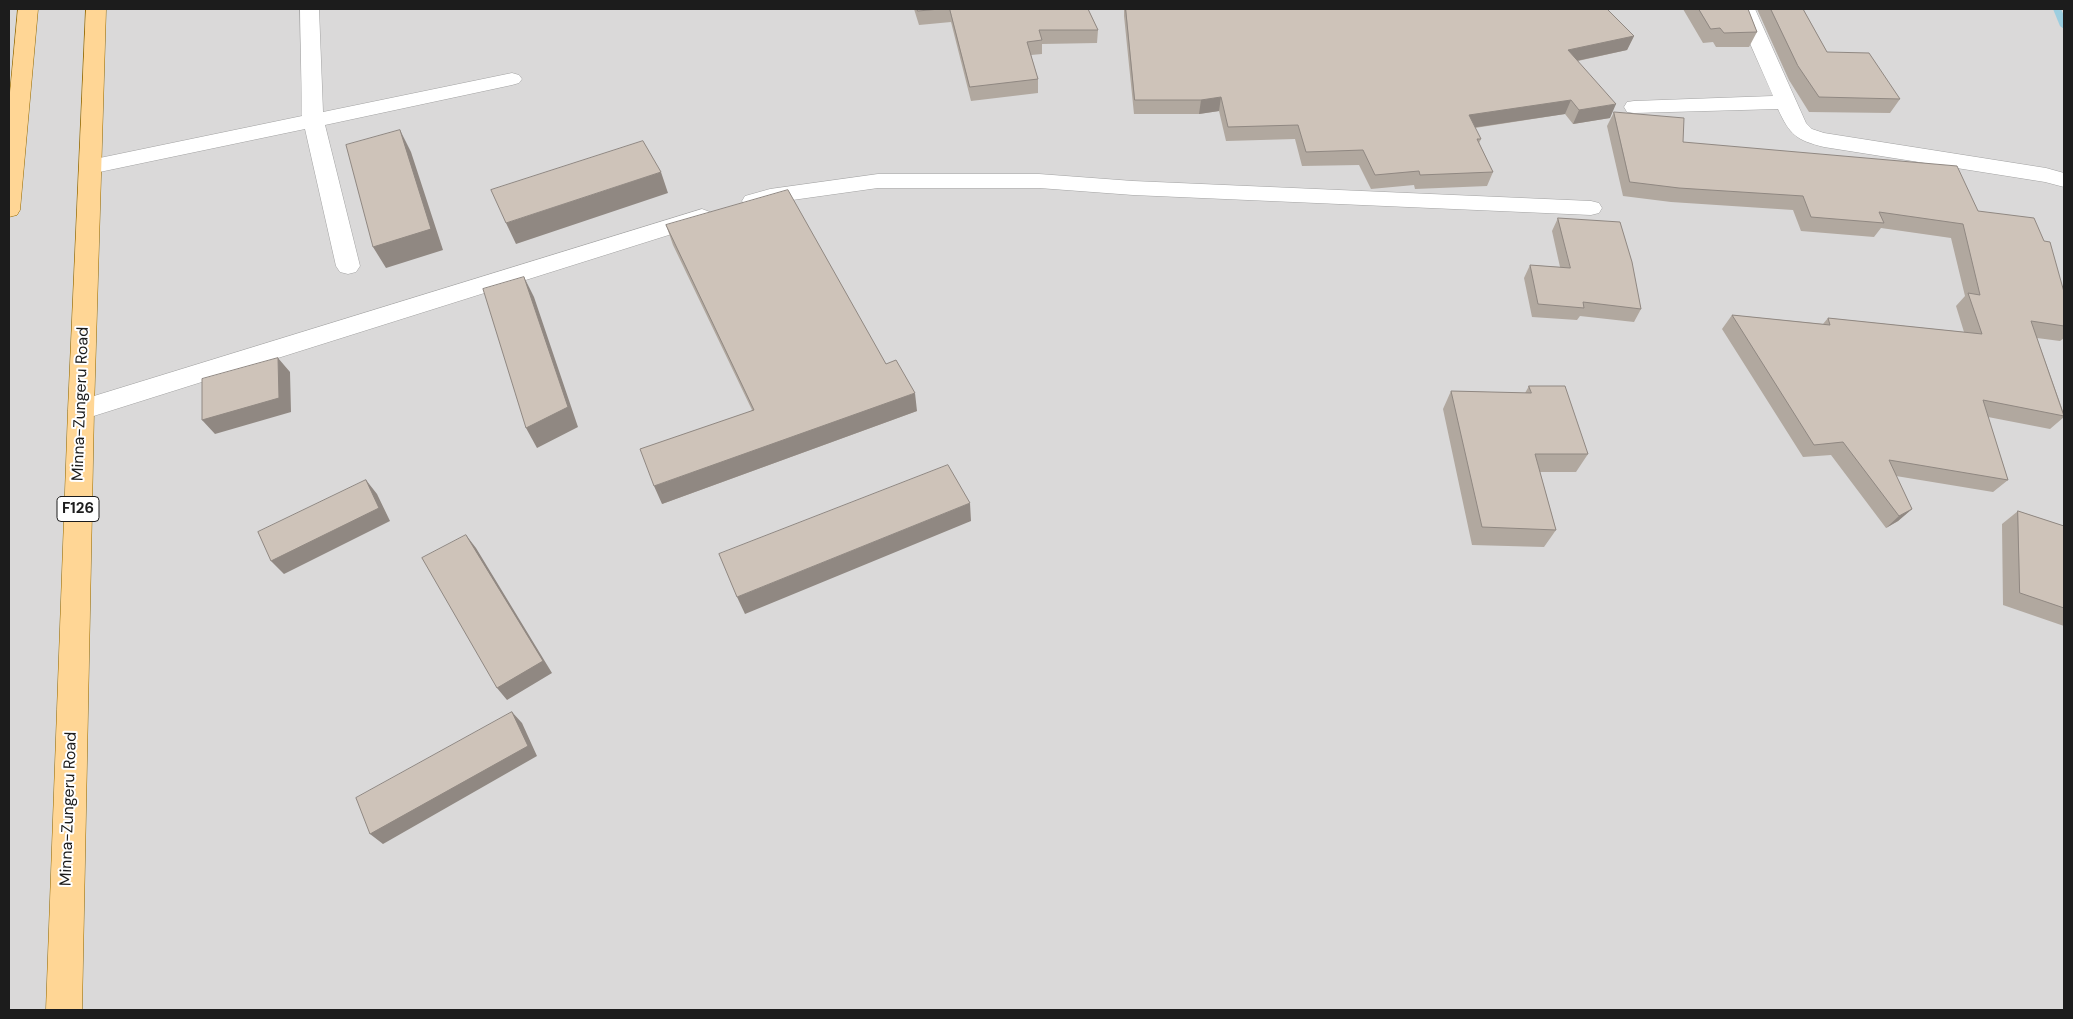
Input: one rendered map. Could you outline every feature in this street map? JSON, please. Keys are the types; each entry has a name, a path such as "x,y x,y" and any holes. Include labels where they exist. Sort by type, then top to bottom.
{"main road":[{"path":"9,210 28,9"},
{"name":"Minna-Zungeru Road","path":"64,1010 80,410 96,9"}],"street":[{"path":"309,9 313,120 348,266"},
{"path":"1745,9 1796,125 1801,132 1811,137 2064,180"},
{"path":"90,167 512,79"},
{"path":"1634,107 1786,102"},
{"path":"80,410 770,196 878,181 1039,181 1143,189 1591,208"}],"shaded area":[{"path":"9,9 2064,9 2064,1010 9,1010"}],"building":[{"path":"917,9 940,9 918,11"},
{"path":"950,9 1088,9 1098,30 1039,30 1042,40 1027,42 1038,79 970,87"},
{"path":"1126,9 1607,9 1634,36 1568,50 1616,104 1579,110 1571,100 1469,115 1481,139 1477,139 1493,172 1420,175 1419,171 1375,175 1363,150 1306,152 1298,125 1228,127 1221,97 1201,100 1135,100"},
{"path":"1699,9 1748,9 1757,32 1724,33 1720,28 1711,29"},
{"path":"1771,9 1803,9 1827,52 1869,53 1900,99 1819,97 1798,66"},
{"path":"1614,112 1684,118 1683,142 1957,166 1978,211 2034,218 2044,241 2050,242 2064,292 2064,326 2031,321 2064,416 1983,400 2008,480 1889,460 1912,509 1899,516 1843,442 1814,445 1732,315 1830,325 1828,318 1982,334 1968,293 1980,295 1963,224 1879,212 1884,223 1811,217 1803,196 1679,188 1630,182"},
{"path":"400,130 431,229 373,247 346,145"},
{"path":"643,141 661,172 506,223 491,190"},
{"path":"788,190 886,364 896,360 915,393 654,486 640,449 754,410 666,225"},
{"path":"1558,218 1620,222 1632,262 1641,309 1583,302 1584,308 1538,304 1530,265 1570,268"},
{"path":"524,277 568,407 526,428 483,289"},
{"path":"278,358 279,398 202,420 202,379"},
{"path":"1529,386 1565,386 1588,454 1535,454 1556,530 1482,527 1451,391 1531,393"},
{"path":"948,465 970,503 737,597 719,554"},
{"path":"366,480 379,508 271,561 258,532"},
{"path":"2018,511 2064,526 2064,608 2020,593"},
{"path":"466,535 543,661 497,688 422,558"},
{"path":"512,712 528,746 370,834 356,798"}],"waterway":[{"path":"2057,9 2064,26"}]}
